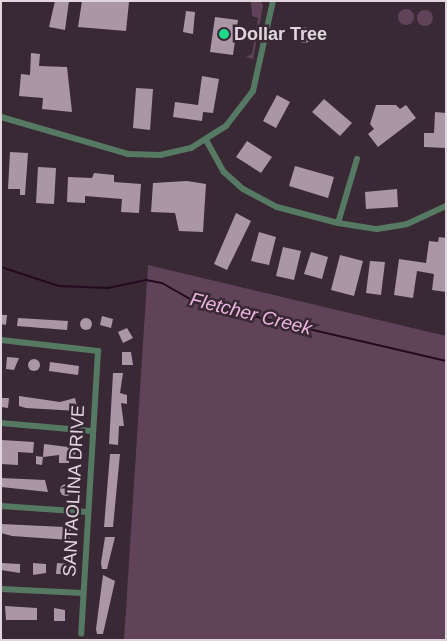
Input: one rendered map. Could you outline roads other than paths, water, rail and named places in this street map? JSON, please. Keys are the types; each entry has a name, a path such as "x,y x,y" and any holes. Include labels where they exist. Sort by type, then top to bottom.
{"street":[{"path":"1,117 128,154 171,154 206,140 231,121 253,91 273,1"},
{"path":"206,140 224,172 243,189 277,206 338,223 382,228 407,224 446,206"},
{"path":"338,223 357,159"},
{"name":"SANTAOLINA DRIVE","path":"1,340 98,351 81,633"},
{"path":"1,423 92,431"},
{"path":"1,506 88,512"},
{"path":"1,589 83,594"}],"waterway":[{"name":"Fletcher Creek","path":"1,267 59,286 108,288 146,280 162,283 197,303 446,361"}],"place":[{"name":"Dollar Tree","path":"224,34"}]}
